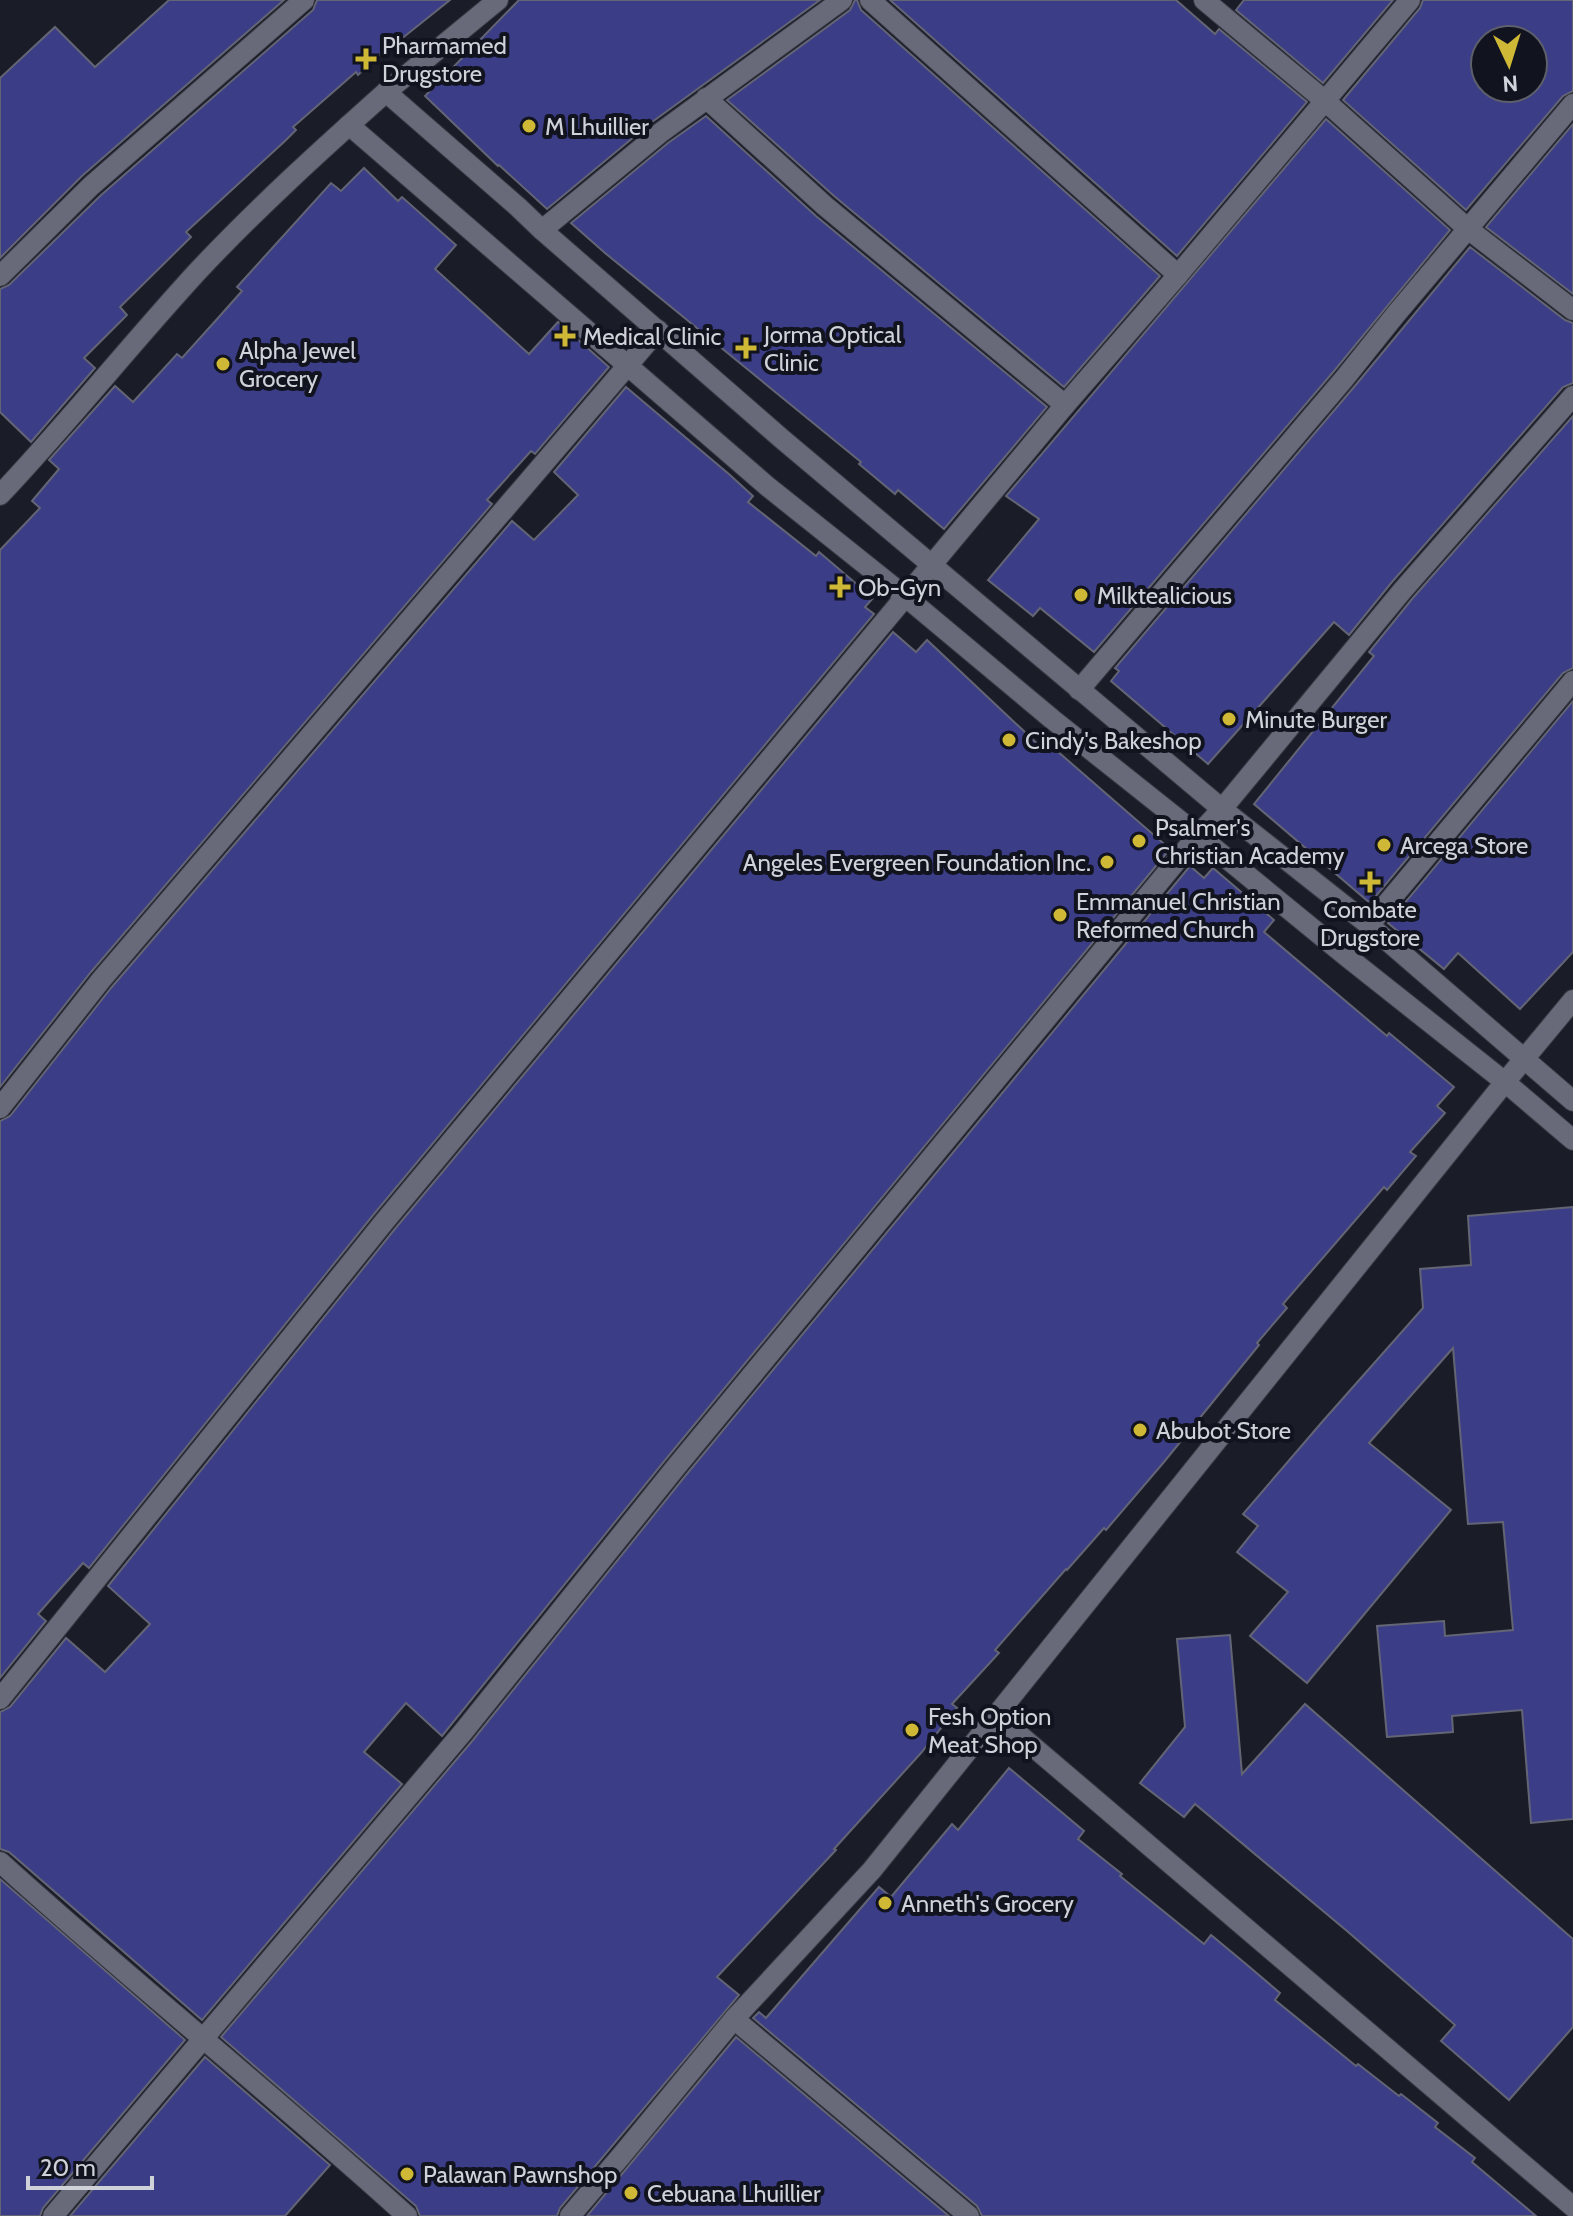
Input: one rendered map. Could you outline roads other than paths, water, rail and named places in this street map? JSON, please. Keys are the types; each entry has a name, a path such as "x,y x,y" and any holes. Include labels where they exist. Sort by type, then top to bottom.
{"street":[{"path":"0,276 91,186 304,0"},
{"path":"0,495 198,272 293,176 386,92 498,0"},
{"path":"542,230 660,133 842,0"},
{"path":"870,0 1178,275"},
{"path":"1204,0 1324,100 1468,229 1573,310"},
{"path":"0,1699 386,1219 1065,405 1410,0"},
{"path":"386,92 782,439 1222,809 1369,925 1573,1101"},
{"path":"706,98 825,206 1065,405"},
{"path":"1079,690 1573,104"},
{"path":"349,125 767,486 1573,1140"},
{"path":"0,1108 101,980 658,330"},
{"path":"53,2216 463,1732 676,1467 1198,835 1402,591 1573,396"},
{"path":"1369,925 1573,681"},
{"path":"570,2216 734,2019 872,1870 1573,1000"},
{"path":"996,1715 1573,2207"},
{"path":"0,1862 407,2216"},
{"path":"734,2019 969,2216"}],"place":[{"name":"Pharmamed Drugstore","path":"366,59"},
{"name":"M Lhuillier","path":"529,126"},
{"name":"Medical Clinic","path":"565,336"},
{"name":"Jorma Optical Clinic","path":"746,348"},
{"name":"Alpha Jewel Grocery","path":"223,364"},
{"name":"Ob-Gyn","path":"840,587"},
{"name":"Milktealicious","path":"1081,595"},
{"name":"Minute Burger","path":"1229,719"},
{"name":"Cindy's Bakeshop","path":"1009,740"},
{"name":"Psalmer's Christian Academy","path":"1139,841"},
{"name":"Arcega Store","path":"1384,845"},
{"name":"Angeles Evergreen Foundation Inc.","path":"1107,862"},
{"name":"Combate Drugstore","path":"1370,882"},
{"name":"Emmanuel Christian Reformed Church","path":"1060,915"},
{"name":"Abubot Store","path":"1140,1430"},
{"name":"Fesh Option Meat Shop","path":"912,1730"},
{"name":"Anneth's Grocery","path":"885,1903"},
{"name":"Palawan Pawnshop","path":"407,2174"},
{"name":"Cebuana Lhuillier","path":"631,2193"}]}
